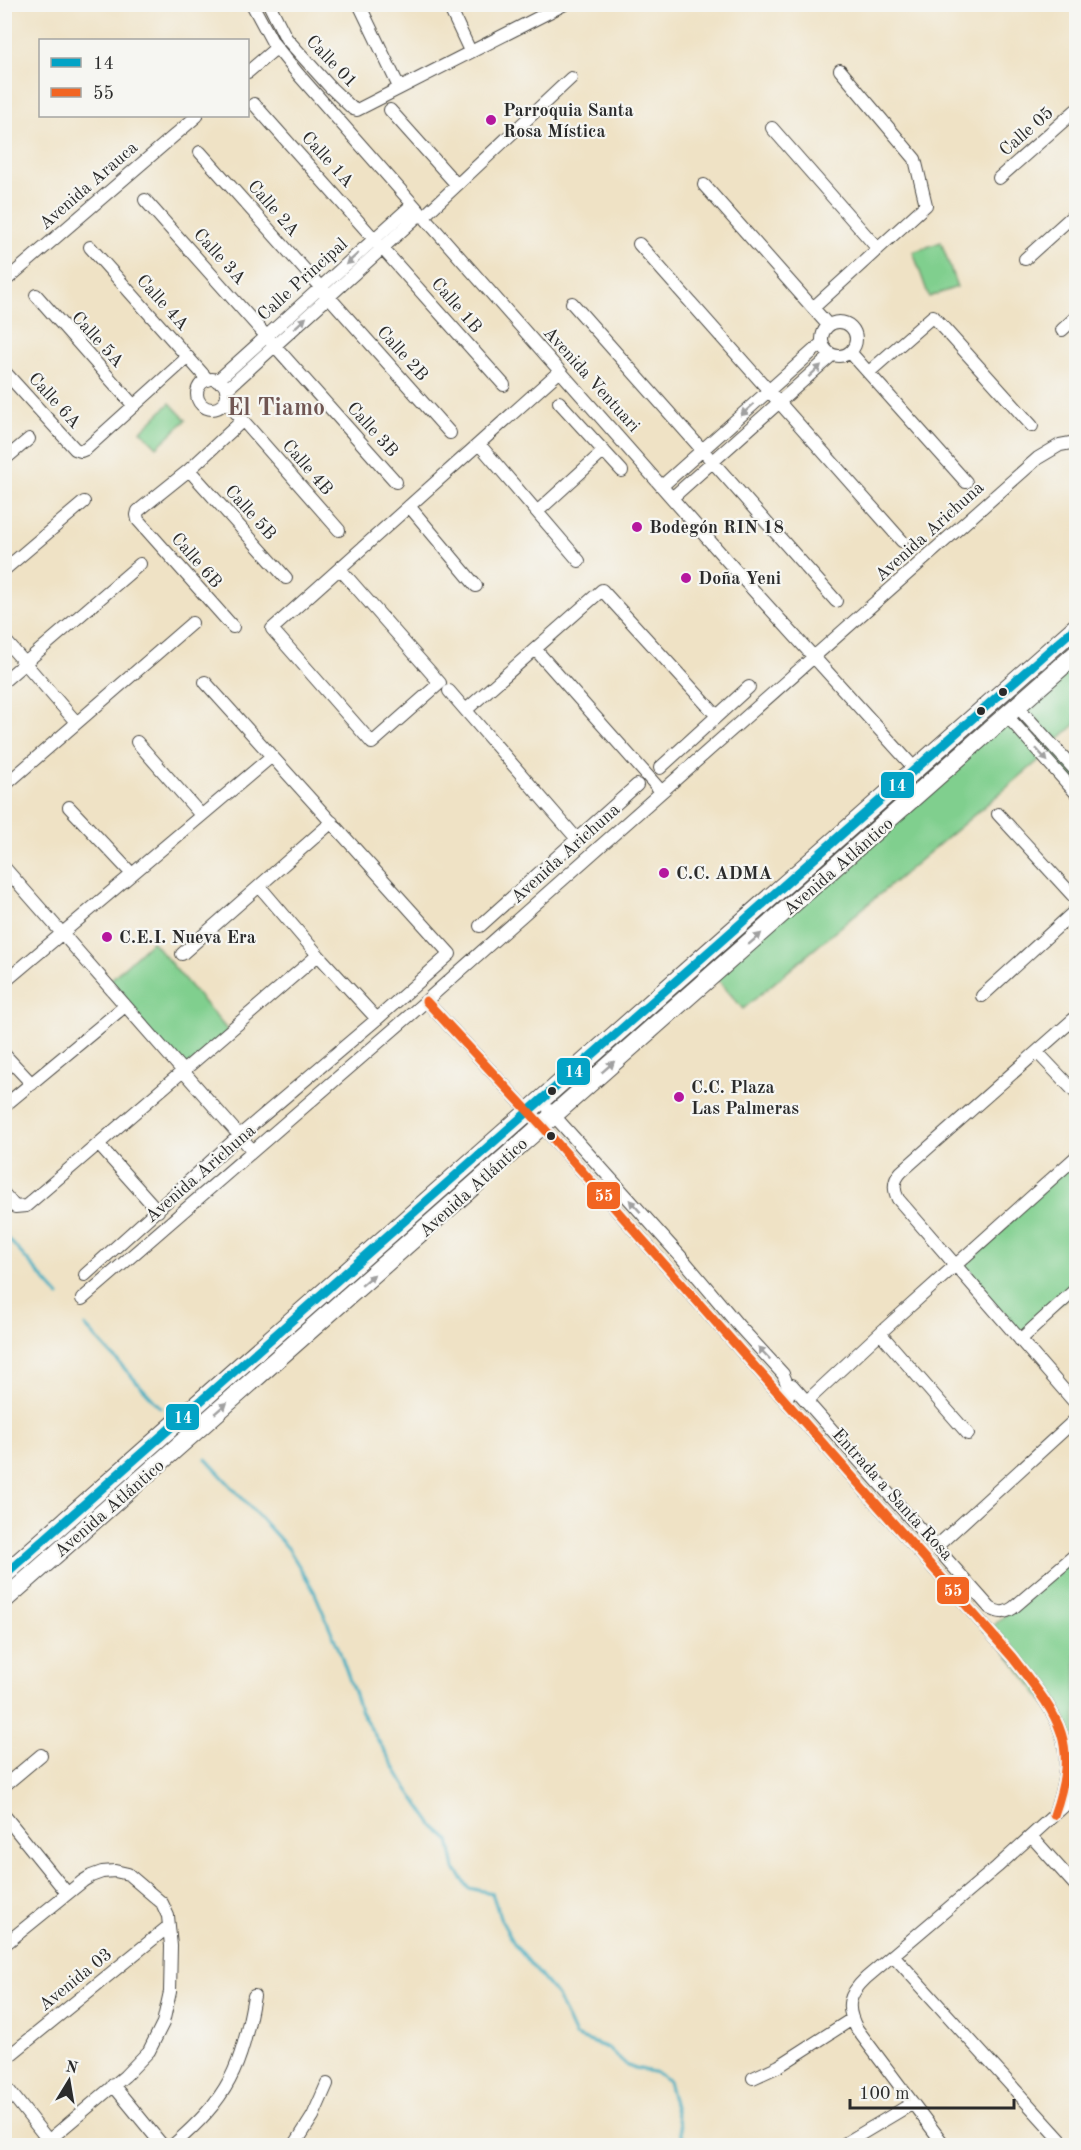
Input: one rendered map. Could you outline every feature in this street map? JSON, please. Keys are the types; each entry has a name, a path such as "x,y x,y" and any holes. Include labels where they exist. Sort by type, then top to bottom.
{"main road":[{"name":"Avenida Atlántico","path":"4,1575 1077,627"},
{"name":"Avenida Atlántico","path":"4,1600 1077,654"}],"street":[{"name":"Avenida Ventuari","path":"252,4 276,48 418,212 916,770"},
{"name":"Calle 01","path":"269,4 286,39 353,109 357,110 399,87"},
{"path":"359,4 399,87 470,51 542,10 565,4"},
{"path":"448,4 470,51"},
{"path":"249,71 276,48"},
{"path":"813,308 926,205 915,159 840,70"},
{"name":"Calle Principal","path":"219,388 379,243 457,185 571,78"},
{"name":"Calle 1A","path":"255,104 379,243"},
{"path":"390,110 457,185"},
{"name":"Calle 05","path":"999,178 1077,110"},
{"name":"Avenida Arauca","path":"4,282 196,117"},
{"path":"772,128 878,249"},
{"name":"Calle 2A","path":"200,152 324,292"},
{"path":"704,185 828,325"},
{"name":"Calle 3A","path":"146,200 271,341"},
{"path":"1025,259 1077,213"},
{"name":"Calle 1B","path":"379,243 504,385"},
{"path":"639,244 902,541"},
{"name":"Calle 4A","path":"90,247 188,357 219,388"},
{"name":"Calle 2B","path":"324,292 450,433"},
{"name":"Calle 5A","path":"36,295 134,406"},
{"path":"572,303 836,601"},
{"path":"868,372 933,316 1032,426"},
{"path":"1062,330 1077,317"},
{"path":"839,321 845,322 854,330 856,341 850,352 841,356 832,355 825,350 822,334 828,325 839,321"},
{"name":"Calle 3B","path":"271,341 396,482"},
{"path":"662,486 822,343"},
{"path":"850,352 966,482"},
{"path":"672,498 832,355"},
{"path":"134,406 188,357"},
{"name":"Calle 6A","path":"4,371 75,449 81,451 134,406"},
{"path":"339,569 440,683 372,743 272,629 560,371"},
{"name":"Calle 4B","path":"219,388 243,420 339,530"},
{"path":"559,402 622,471"},
{"path":"189,470 243,420"},
{"path":"4,460 29,439"},
{"name":"Avenida Arichuna","path":"82,1299 426,1001 1038,458 1060,445 1076,442"},
{"path":"479,444 579,561"},
{"path":"537,512 604,451"},
{"name":"Calle 6B","path":"189,470 138,511 138,520 232,627"},
{"name":"Calle 5B","path":"189,470 286,579"},
{"path":"4,570 84,501"},
{"path":"409,506 476,586"},
{"path":"4,681 140,564"},
{"path":"466,710 602,590 717,716"},
{"path":"4,786 192,623"},
{"path":"4,639 76,722"},
{"path":"535,649 662,792"},
{"path":"85,1275 239,1136 450,954 205,682"},
{"path":"660,768 749,687"},
{"path":"449,691 577,839"},
{"path":"1012,711 1077,771"},
{"path":"1012,711 1077,793"},
{"path":"137,742 201,815"},
{"path":"8,979 272,756"},
{"path":"480,926 637,785"},
{"path":"69,807 132,874"},
{"path":"998,814 1077,899"},
{"path":"182,954 332,822"},
{"path":"4,867 253,1150"},
{"path":"260,887 377,1019"},
{"path":"982,996 1077,910"},
{"path":"4,1194 15,1207 26,1206 318,955"},
{"path":"426,1001 548,1120 689,1266 783,1374 787,1384 788,1403"},
{"path":"4,1106 125,1006"},
{"path":"1077,1017 901,1172 895,1182 895,1193 898,1199 1077,1404"},
{"path":"1037,1052 1077,1093"},
{"path":"4,1054 32,1084"},
{"name":"Entrada a Santa Rosa","path":"548,1120 717,1323 1012,1657 1059,1721"},
{"path":"99,1145 158,1211"},
{"path":"807,1401 1077,1158"},
{"path":"1020,1340 1077,1289"},
{"path":"717,1323 729,1314"},
{"path":"880,1333 968,1434"},
{"path":"792,1385 990,1608 1003,1613 1013,1608 1077,1554"},
{"path":"936,1546 1077,1419"},
{"path":"1059,1721 1074,1736"},
{"path":"1054,1815 1065,1790 1069,1767 1067,1742 1059,1721"},
{"path":"4,1786 41,1755"},
{"path":"943,2144 851,2014 851,1994 855,1988 1077,1795"},
{"path":"4,1815 67,1893"},
{"path":"1031,1836 1077,1886"},
{"path":"4,1945 91,1876 115,1871 128,1874 162,1903 166,1910 169,1926 171,1980 163,2023 149,2051 45,2143 4,2084"},
{"name":"Avenida 03","path":"4,2060 169,1926"},
{"path":"893,1955 1066,2145"},
{"path":"172,2145 214,2105 235,2072 244,2044 254,1996"},
{"path":"753,2078 779,2066 851,2014"},
{"path":"294,2145 313,2116 327,2084"},
{"path":"113,2085 164,2145"},
{"path":"841,2145 913,2103"}],"green space":[{"path":"941,242 957,287 929,297 913,252"},
{"path":"170,403 186,420 157,447 141,431"},
{"path":"1076,654 1076,724 1052,745 1076,771 1076,793 1043,757 743,1009 714,975"},
{"path":"152,941 229,1032 183,1071 106,984"},
{"path":"1076,1157 1076,1289 1020,1340 955,1266"},
{"path":"1076,1554 1076,1738 1059,1721 988,1630"}],"waterway":[{"path":"4,1234 59,1296"},
{"path":"85,1326 161,1408"},
{"path":"206,1459 288,1548 314,1591 338,1647 361,1712 403,1782 434,1827 449,1840 455,1869 469,1888 492,1893 501,1920 515,1945 557,1996 575,2036 608,2048 627,2066 657,2073 668,2081 682,2135 694,2146"}],"transit line":[{"name":"14","path":"4,1575 1076,627"},
{"name":"55","path":"426,1001 542,1126 1028,1677 1052,1713 1060,1730 1064,1747 1065,1767 1062,1789 1054,1815"}],"place":[{"name":"Parroquia Santa Rosa Mística","path":"491,120"},
{"name":"Bodegón RIN 18","path":"637,527"},
{"name":"Doña Yeni","path":"686,578"},
{"name":"C.C. ADMA","path":"664,873"},
{"name":"C.E.I. Nueva Era","path":"107,937"},
{"name":"C.C. Plaza Las Palmeras","path":"679,1097"}],"district":[{"name":"El Tiamo","path":"276,407"}]}
